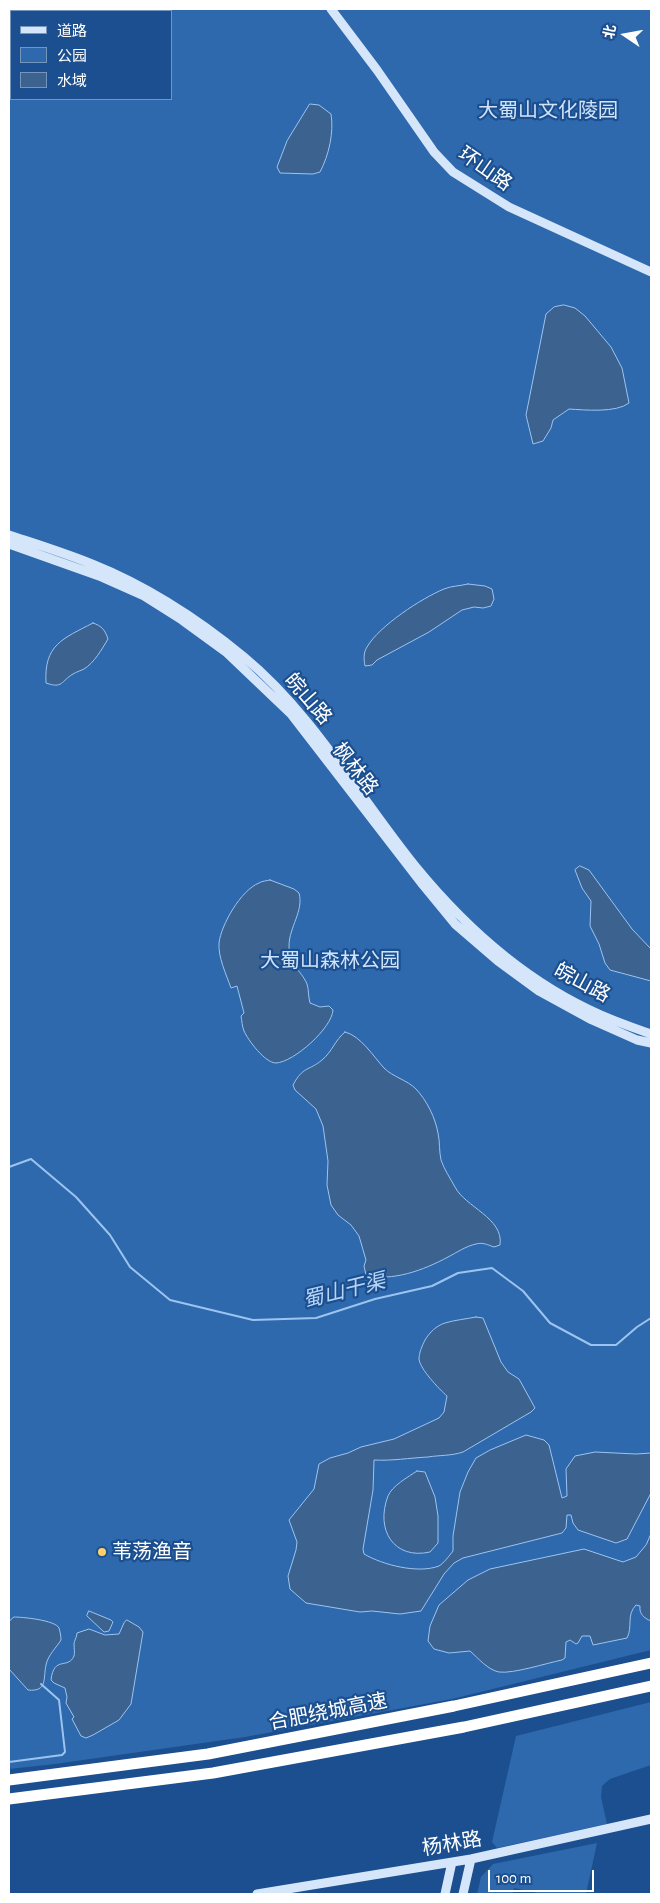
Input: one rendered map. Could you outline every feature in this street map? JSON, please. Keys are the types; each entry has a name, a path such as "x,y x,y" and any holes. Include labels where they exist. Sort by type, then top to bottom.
{"highway":[{"name":"合肥绕城高速","path":"9,1780 208,1754 454,1706 651,1663"},
{"name":"合肥绕城高速","path":"9,1799 213,1773 464,1727 651,1686"}],"main road":[{"name":"环山路","path":"332,9 434,152 453,172 509,207 651,272"},
{"name":"皖山路","path":"9,535 93,564 145,590 178,609 245,658 286,697 416,867 470,926 542,983 600,1014 651,1034"},
{"name":"枫林路","path":"9,544 99,576 144,596 182,620 226,652 291,714 455,924 498,961 539,990 592,1020 638,1040 651,1043"},
{"name":"杨林路","path":"257,1894 471,1859 651,1819"},
{"path":"463,1894 471,1859"},
{"path":"445,1894 452,1862"}],"green space":[{"name":"大蜀山森林公园","path":"9,9 651,9 651,1650 452,1699 245,1737 9,1769"},
{"path":"651,1702 651,1765 610,1779 602,1786 601,1797 607,1824 497,1848 492,1842 516,1736"},
{"path":"597,1843 586,1894 542,1894 514,1888 513,1894 477,1894 481,1877 493,1864"}],"water":[{"path":"310,104 319,105 331,114 331,136 328,151 320,172 313,174 280,173 277,167 287,141"},
{"path":"564,305 575,308 585,316 611,347 622,368 629,403 609,410 569,409 553,420 551,428 543,441 533,444 526,415 546,314 554,307"},
{"path":"468,584 485,586 492,589 494,599 491,606 462,610 429,632 377,660 372,665 365,666 364,654 367,647 381,630 391,622 435,593 447,588"},
{"path":"93,623 103,629 108,639 94,660 84,669 73,674 59,685 46,683 48,660 57,645 72,634"},
{"path":"580,866 589,870 632,929 651,949 651,981 610,970 605,963 599,944 590,926 591,901 582,888 575,870"},
{"path":"270,880 294,889 299,893 300,906 291,932 289,953 293,963 307,984 310,1003 320,1007 329,1006 333,1010 326,1026 311,1043 292,1057 276,1063 262,1055 244,1031 241,1016 244,1013 237,986 231,988 219,948 224,927 239,900 252,887"},
{"path":"345,1032 361,1042 384,1068 416,1089 424,1099 435,1121 439,1136 441,1160 445,1170 460,1194 483,1213 496,1227 500,1236 500,1245 494,1247 479,1243 472,1245 439,1262 408,1274 386,1277 366,1275 364,1266 366,1260 359,1236 351,1225 338,1215 331,1205 327,1185 328,1161 323,1126 316,1109 295,1090 293,1085 303,1072 325,1057"},
{"path":"476,1317 483,1318 501,1362 508,1372 519,1379 535,1408 463,1452 428,1457 374,1460 373,1490 363,1549 364,1554 381,1562 411,1569 431,1568 441,1565 453,1551 453,1536 460,1492 476,1458 526,1435 544,1440 549,1445 562,1498 567,1496 566,1469 575,1456 595,1452 651,1453 651,1493 627,1539 616,1543 578,1530 573,1523 571,1515 567,1515 566,1528 562,1533 463,1558 454,1563 444,1574 421,1611 400,1614 372,1611 360,1612 306,1603 290,1589 288,1576 297,1542 289,1520 314,1489 319,1464 361,1447 394,1439 439,1418 444,1412 447,1396 426,1373 420,1363 421,1350 429,1334 439,1326 449,1322"},
{"path":"417,1471 425,1472 435,1497 438,1516 438,1543 430,1552 417,1553 397,1547 386,1531 384,1520 385,1508 390,1492"},
{"path":"651,1534 651,1621 642,1615 640,1606 636,1605 631,1613 630,1630 627,1638 593,1645 590,1636 582,1636 576,1644 570,1640 566,1642 565,1658 562,1660 505,1672 491,1669 470,1651 449,1653 434,1649 428,1641 430,1626 439,1605 468,1580 490,1569 584,1549 623,1562 636,1557 646,1545"},
{"path":"89,1611 113,1622 109,1631 104,1632 87,1616"},
{"path":"14,1617 45,1621 59,1628 61,1640 48,1658 43,1683 39,1689 28,1690 9,1669 9,1622"},
{"path":"127,1620 139,1627 143,1632 131,1704 119,1720 86,1738 81,1736 72,1719 74,1717 66,1703 65,1688 51,1680 53,1672 58,1665 68,1662 74,1656 74,1643 77,1633 89,1629 105,1635 119,1634"}],"waterway":[{"name":"蜀山干渠","path":"9,1167 31,1159 76,1197 110,1235 130,1267 170,1300 253,1320 316,1318 375,1299 432,1286 458,1273 492,1268 523,1291 550,1323 591,1345 616,1345 651,1318"},
{"path":"9,1762 62,1755 65,1752 59,1700 41,1684"}],"place":[{"name":"苇荡渔音","path":"102,1552"}],"park label":[{"name":"大蜀山文化陵园","path":"548,111"}]}
